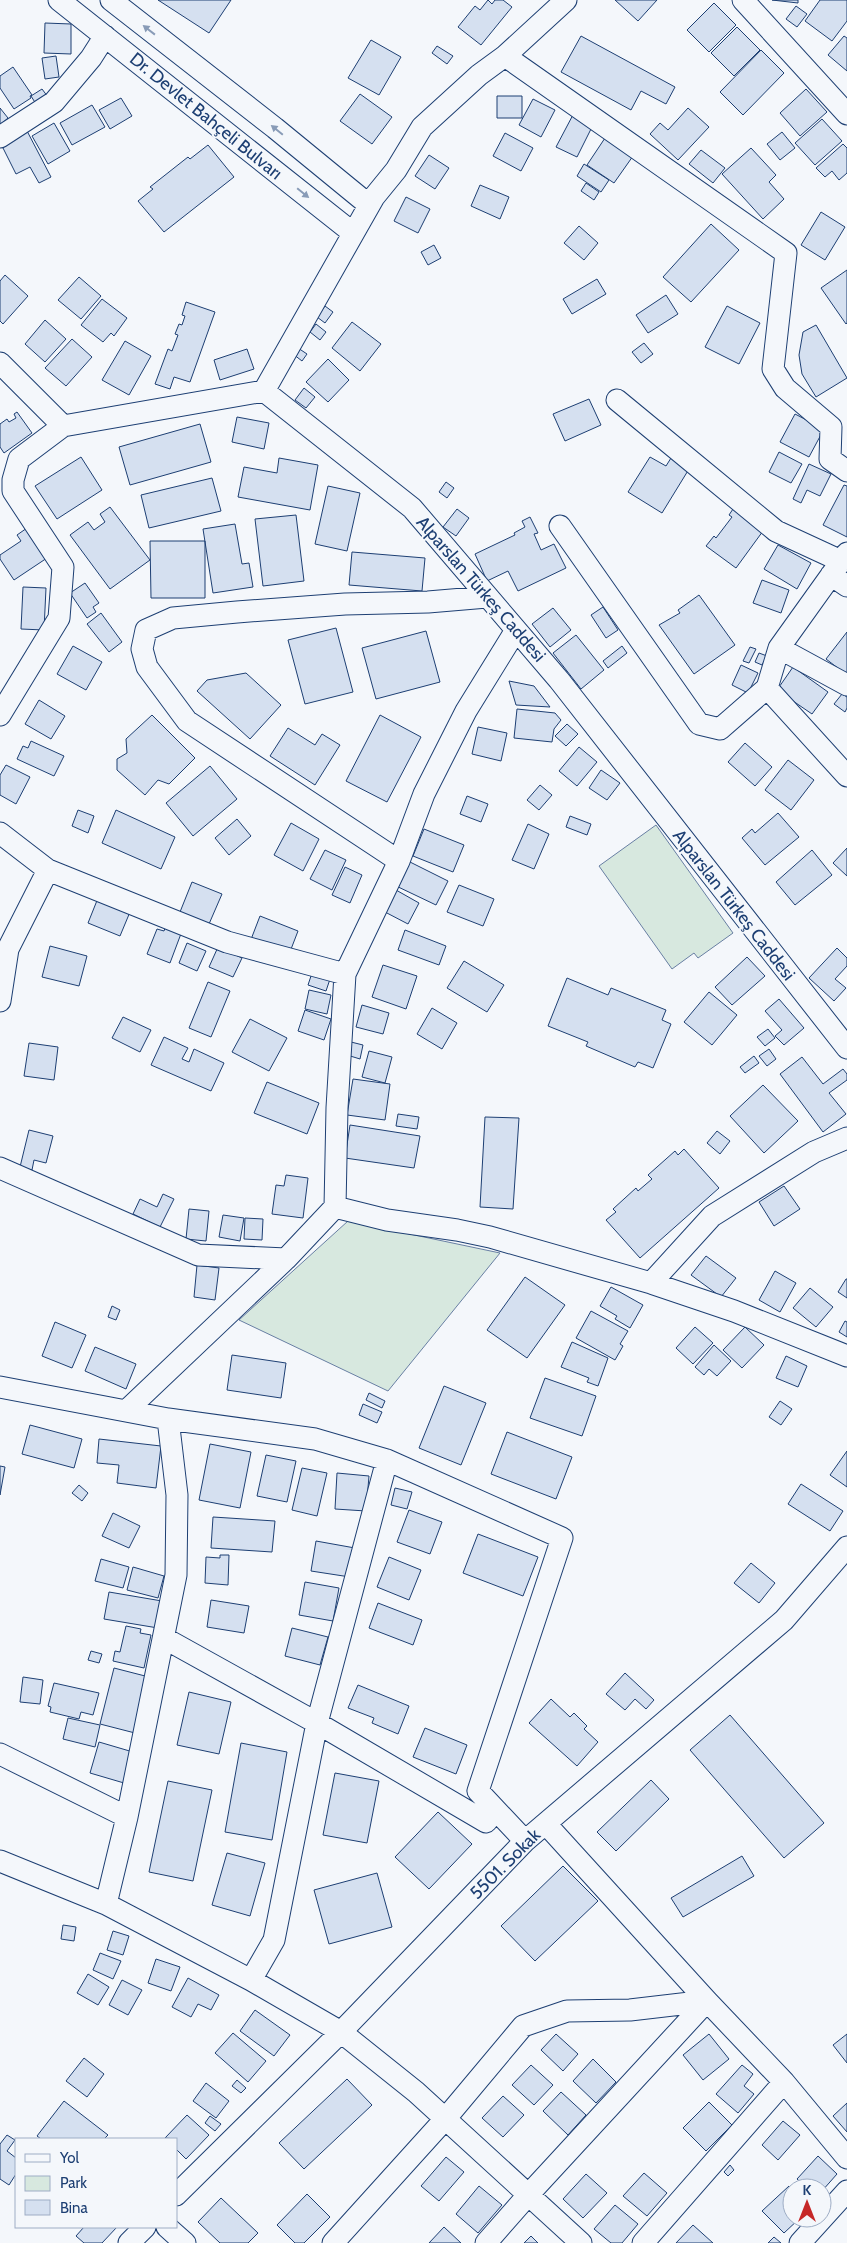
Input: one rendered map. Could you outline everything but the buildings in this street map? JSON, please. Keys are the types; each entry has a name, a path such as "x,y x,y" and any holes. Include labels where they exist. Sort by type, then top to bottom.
{"street":[{"name":"Dr. Devlet Bahçeli Bulvarı","path":"59,0 353,233"},
{"name":"Dr. Devlet Bahçeli Bulvarı","path":"111,0 369,205"},
{"path":"0,715 59,618 63,567 13,491 13,480 20,459 63,426 264,391 369,205 396,170 422,127 479,75 505,56 566,0"},
{"path":"743,0 847,114"},
{"path":"0,137 54,102 91,58 105,36"},
{"path":"505,56 786,253 774,369 786,388 831,427 830,459 847,471"},
{"path":"4,376 63,426"},
{"name":"Alparslan Türkeş Caddesi","path":"264,391 412,508 516,630 633,774 847,1048"},
{"path":"560,526 699,724 720,729 767,688 779,648 842,569 776,531 617,400"},
{"path":"398,861 187,721 147,667 142,649 146,630 173,618 344,604 428,602 487,597"},
{"path":"127,1410 286,1259 335,1207 337,1108 344,974 398,861 428,786 466,711 516,630"},
{"path":"779,648 847,685"},
{"path":"767,688 847,776"},
{"path":"0,833 48,870 227,942 344,974"},
{"path":"0,1001 8,949 48,870"},
{"path":"651,1283 712,1216 814,1152 847,1138"},
{"path":"0,1168 198,1255 286,1259"},
{"path":"335,1207 388,1220 457,1230 505,1241 651,1283 734,1311 847,1356"},
{"path":"0,1387 168,1419 315,1439 387,1460 562,1538 478,1791 525,1841"},
{"path":"106,1904 127,1817 176,1575 177,1496 168,1419"},
{"path":"251,1980 274,1940 317,1723 387,1460"},
{"name":"5501. Sokak","path":"178,2194 341,2032 525,1841 784,1620 847,1547"},
{"path":"164,1638 317,1723 486,1822 496,1810"},
{"path":"0,1754 127,1817"},
{"path":"546,1824 707,2001 784,2082 847,2158"},
{"path":"0,1861 106,1904 251,1980 341,2032 446,2118 581,2243"},
{"path":"333,2243 446,2118 523,2026 567,2011 630,2010 707,2001"},
{"path":"486,2243 707,2001"},
{"path":"643,2243 784,2082"},
{"path":"800,2243 847,2190"},
{"path":"128,2243 144,2228"},
{"path":"168,2228 185,2243"}],"green space":[{"path":"656,825 733,933 698,958 694,953 672,969 599,866"},
{"path":"348,1221 500,1253 388,1391 239,1320"}]}
